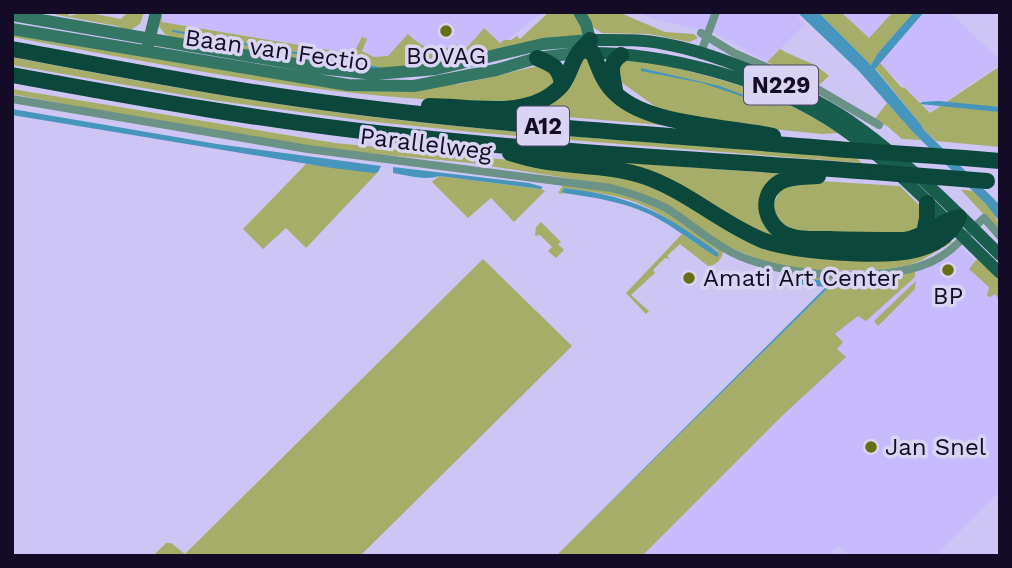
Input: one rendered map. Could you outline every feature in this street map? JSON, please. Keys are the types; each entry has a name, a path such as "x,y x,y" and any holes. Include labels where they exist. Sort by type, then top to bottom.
{"highway":[{"name":"A12","path":"12,49 208,85 352,106 572,129 1000,160"},
{"name":"A12","path":"352,106 509,108 540,102 562,85 587,49"},
{"path":"587,49 615,94"},
{"path":"615,94 612,66 621,55"},
{"name":"A12","path":"537,58 555,66 561,76 562,85"},
{"name":"A12","path":"12,75 238,114 473,143 994,182"},
{"name":"A12","path":"615,94 634,106 664,118 743,129 830,148"},
{"name":"A12","path":"473,143 539,161 618,170 644,176 674,190 751,235 783,247 907,252 927,246 959,227"},
{"name":"A12","path":"873,172 791,178 783,181 772,189 769,195 766,203 768,218 776,229 783,233 805,238 905,240 959,227"},
{"path":"924,234 928,218 927,203"}],"main road":[{"path":"146,44 148,12"},
{"path":"146,44 156,12"},
{"path":"579,12 586,24 587,49"},
{"name":"Baan van Fectio","path":"12,16 348,85 414,86 587,49"},
{"name":"Baan van Fectio","path":"12,29 319,68 390,74 436,69 543,44 587,49"},
{"name":"N229","path":"587,49 633,40 667,44 700,53 821,104 857,125 959,227 1000,273"},
{"name":"N229","path":"587,49 660,60 744,81 813,111 845,131 927,203 1000,255"}],"street":[{"path":"695,68 704,34 716,12"},
{"path":"704,34 734,53 818,90 879,125"},
{"name":"Parallelweg","path":"12,99 308,149 611,188 640,196 666,208 748,260 770,268 798,272 863,274 930,262 959,227"},
{"path":"959,227 984,218 1000,236"}],"shaded area":[{"path":"162,12 543,12 507,40 428,58 374,57 362,50 353,54 162,22"},
{"path":"638,12 794,12 804,25 767,62 715,33 657,20"},
{"path":"828,12 949,12 1000,60 1000,64 930,112"},
{"path":"961,247 1000,285 1000,491 935,556 849,556 839,545 827,556 642,556 845,357 837,348 835,334 915,277 915,271 939,263"}],"green space":[{"path":"51,12 68,12 69,16 85,12 121,19 128,12 144,12 140,24 129,31"},
{"path":"157,12 162,12 162,22 353,54 362,37 367,39 362,51 374,57 388,56 408,34 419,43 436,50 456,44 464,51 484,28 500,43 517,36 520,39 549,12 574,12 585,36 424,67 355,69 171,37 157,24"},
{"path":"585,12 618,12 665,32 694,34 698,38 690,42 649,34 602,33 591,26"},
{"path":"818,12 841,12 869,38 893,12 914,12 878,53 871,65"},
{"path":"12,31 396,88 460,84 542,65 556,77 548,88 536,96 515,102 475,103 370,95 165,65 12,37"},
{"path":"780,49 811,63 829,76 818,86 767,62"},
{"path":"12,57 204,92 349,114 512,131 856,157 862,163 481,133 367,121 212,100 12,65"},
{"path":"583,57 588,57 602,88 720,130 509,112 534,108"},
{"path":"625,61 669,66 745,87 784,103 839,133 762,128 663,112 621,82 619,66"},
{"path":"880,63 902,88 930,113 1000,66 1000,147 936,141 923,129 875,68"},
{"path":"12,89 335,143 552,164 654,184 749,241 953,242 920,261 880,270 822,271 773,265 726,246 675,210 610,185 471,163 334,150 12,94"},
{"path":"887,103 921,140 902,139 887,126 874,120"},
{"path":"603,161 786,174 769,186 782,243"},
{"path":"306,164 378,172 306,248 286,228 263,249 243,229"},
{"path":"439,176 545,191 514,222 491,198 468,218 432,182"},
{"path":"819,181 900,186 921,207 918,229 907,234 799,231 781,222 774,203 782,187"},
{"path":"563,185 604,189 656,206 723,251 722,256 716,263 708,266 680,244 667,256 670,259 665,258 653,270 655,273 631,295 649,311 646,314 626,293 682,234 696,244 719,252 635,202 565,188 563,194 558,193"},
{"path":"961,190 972,191 987,203 998,221 1000,232"},
{"path":"541,222 561,242 558,244 564,250 556,258 548,251 552,247 540,235 535,236 536,227"},
{"path":"483,259 572,346 360,556 153,556 166,543 171,543 185,554"},
{"path":"977,259 1000,281 1000,301 995,294 987,296 989,287 969,269"},
{"path":"915,271 915,277 866,321 858,316 835,334 843,342 837,349 846,357 782,416 642,556 556,556 829,287 857,286 843,282 788,278 786,283 782,282 787,274 861,279 863,284 866,284 866,278"},
{"path":"916,281 915,289 878,326 874,321"}],"water":[{"path":"797,12 818,12 871,65 878,53 914,12 924,12 875,69 923,129 1000,205 1000,222 986,204 913,132 858,70"},
{"path":"641,68 720,86 780,109 702,83 641,71"},
{"path":"939,101 1000,107 1000,112 920,104"},
{"path":"12,109 217,144 381,166 378,172 374,173 332,168 12,115"},
{"path":"393,167 529,183 543,187 541,189 439,176 416,177 393,173"},
{"path":"564,188 632,202 662,216 719,254 717,257 651,215 602,199 564,193"},
{"path":"786,279 857,281 858,285 829,287 556,556 826,287 787,283"}],"waterway":[{"path":"173,31 379,68"}],"place":[{"name":"BOVAG","path":"446,31"},
{"name":"BP","path":"948,270"},
{"name":"Amati Art Center","path":"689,278"},
{"name":"Jan Snel","path":"871,447"}]}
